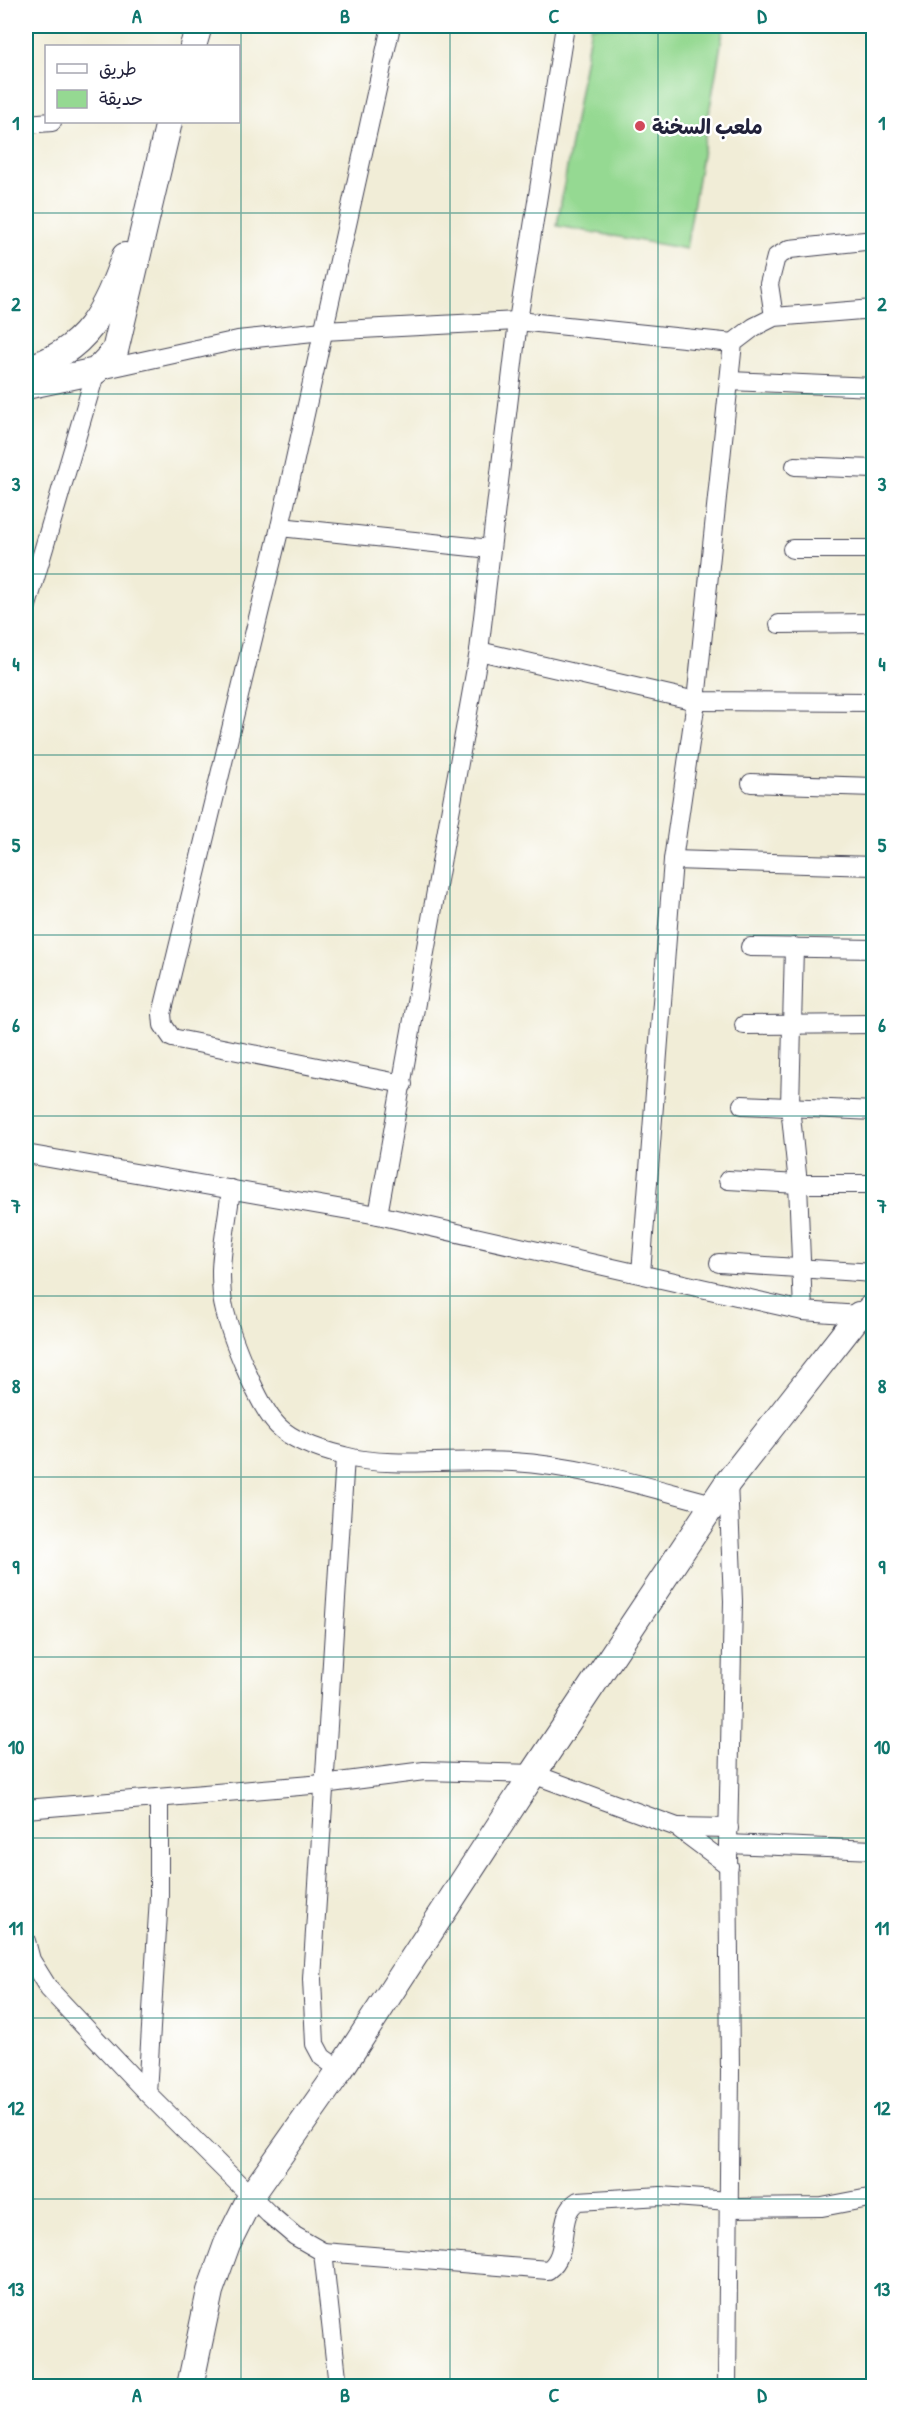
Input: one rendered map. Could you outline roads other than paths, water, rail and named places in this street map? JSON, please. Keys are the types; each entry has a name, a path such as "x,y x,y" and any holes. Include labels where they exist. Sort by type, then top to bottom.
{"street":[{"path":"193,45 199,26"},
{"path":"391,26 280,527 162,1014 163,1025 172,1038 403,1084"},
{"path":"378,1215 479,651 518,321 565,26"},
{"path":"26,124 45,123"},
{"path":"26,609 96,371 115,351 127,310 149,200 169,123"},
{"path":"96,371 81,364 75,356 80,339 105,306 149,200"},
{"path":"774,316 770,275 776,257 781,252 873,240"},
{"path":"26,386 238,340 323,331 518,321 733,343 754,327 774,316 873,309"},
{"path":"26,369 80,339 102,336 115,351"},
{"path":"641,1273 673,860 696,701 733,343"},
{"path":"729,381 873,387"},
{"path":"795,466 873,469"},
{"path":"280,527 491,549"},
{"path":"792,549 873,549"},
{"path":"779,624 873,624"},
{"path":"479,651 696,701 873,702"},
{"path":"751,783 873,787"},
{"path":"673,860 873,866"},
{"path":"750,947 873,949"},
{"path":"794,947 790,1106 798,1184 803,1311"},
{"path":"744,1025 873,1024"},
{"path":"742,1105 873,1111"},
{"path":"26,1154 378,1215 803,1311 869,1310"},
{"path":"728,1180 798,1184 873,1184"},
{"path":"231,1189 221,1269 223,1306 241,1356 266,1411 279,1428 302,1441 345,1457 405,1461 465,1459 552,1466 628,1481 713,1504"},
{"path":"719,1263 873,1273"},
{"path":"190,2386 210,2291 227,2244 251,2196 340,2070 533,1774 728,1482 869,1310"},
{"path":"340,2070 318,2052 312,2021 312,1979 345,1457"},
{"path":"727,2386 729,1836 733,1601 728,1482"},
{"path":"26,1809 323,1784 424,1771 533,1774 677,1827 729,1836 873,1850"},
{"path":"147,2093 159,1897 159,1799"},
{"path":"677,1827 729,1866"},
{"path":"26,1941 32,1960 49,1989 147,2093 251,2196 295,2236 323,2252 548,2270 561,2256 568,2212 578,2201 661,2196 729,2205 822,2207 873,2197"},
{"path":"323,2252 338,2386"}],"place":[{"name":"ملعب السخنة","path":"640,126"}]}
